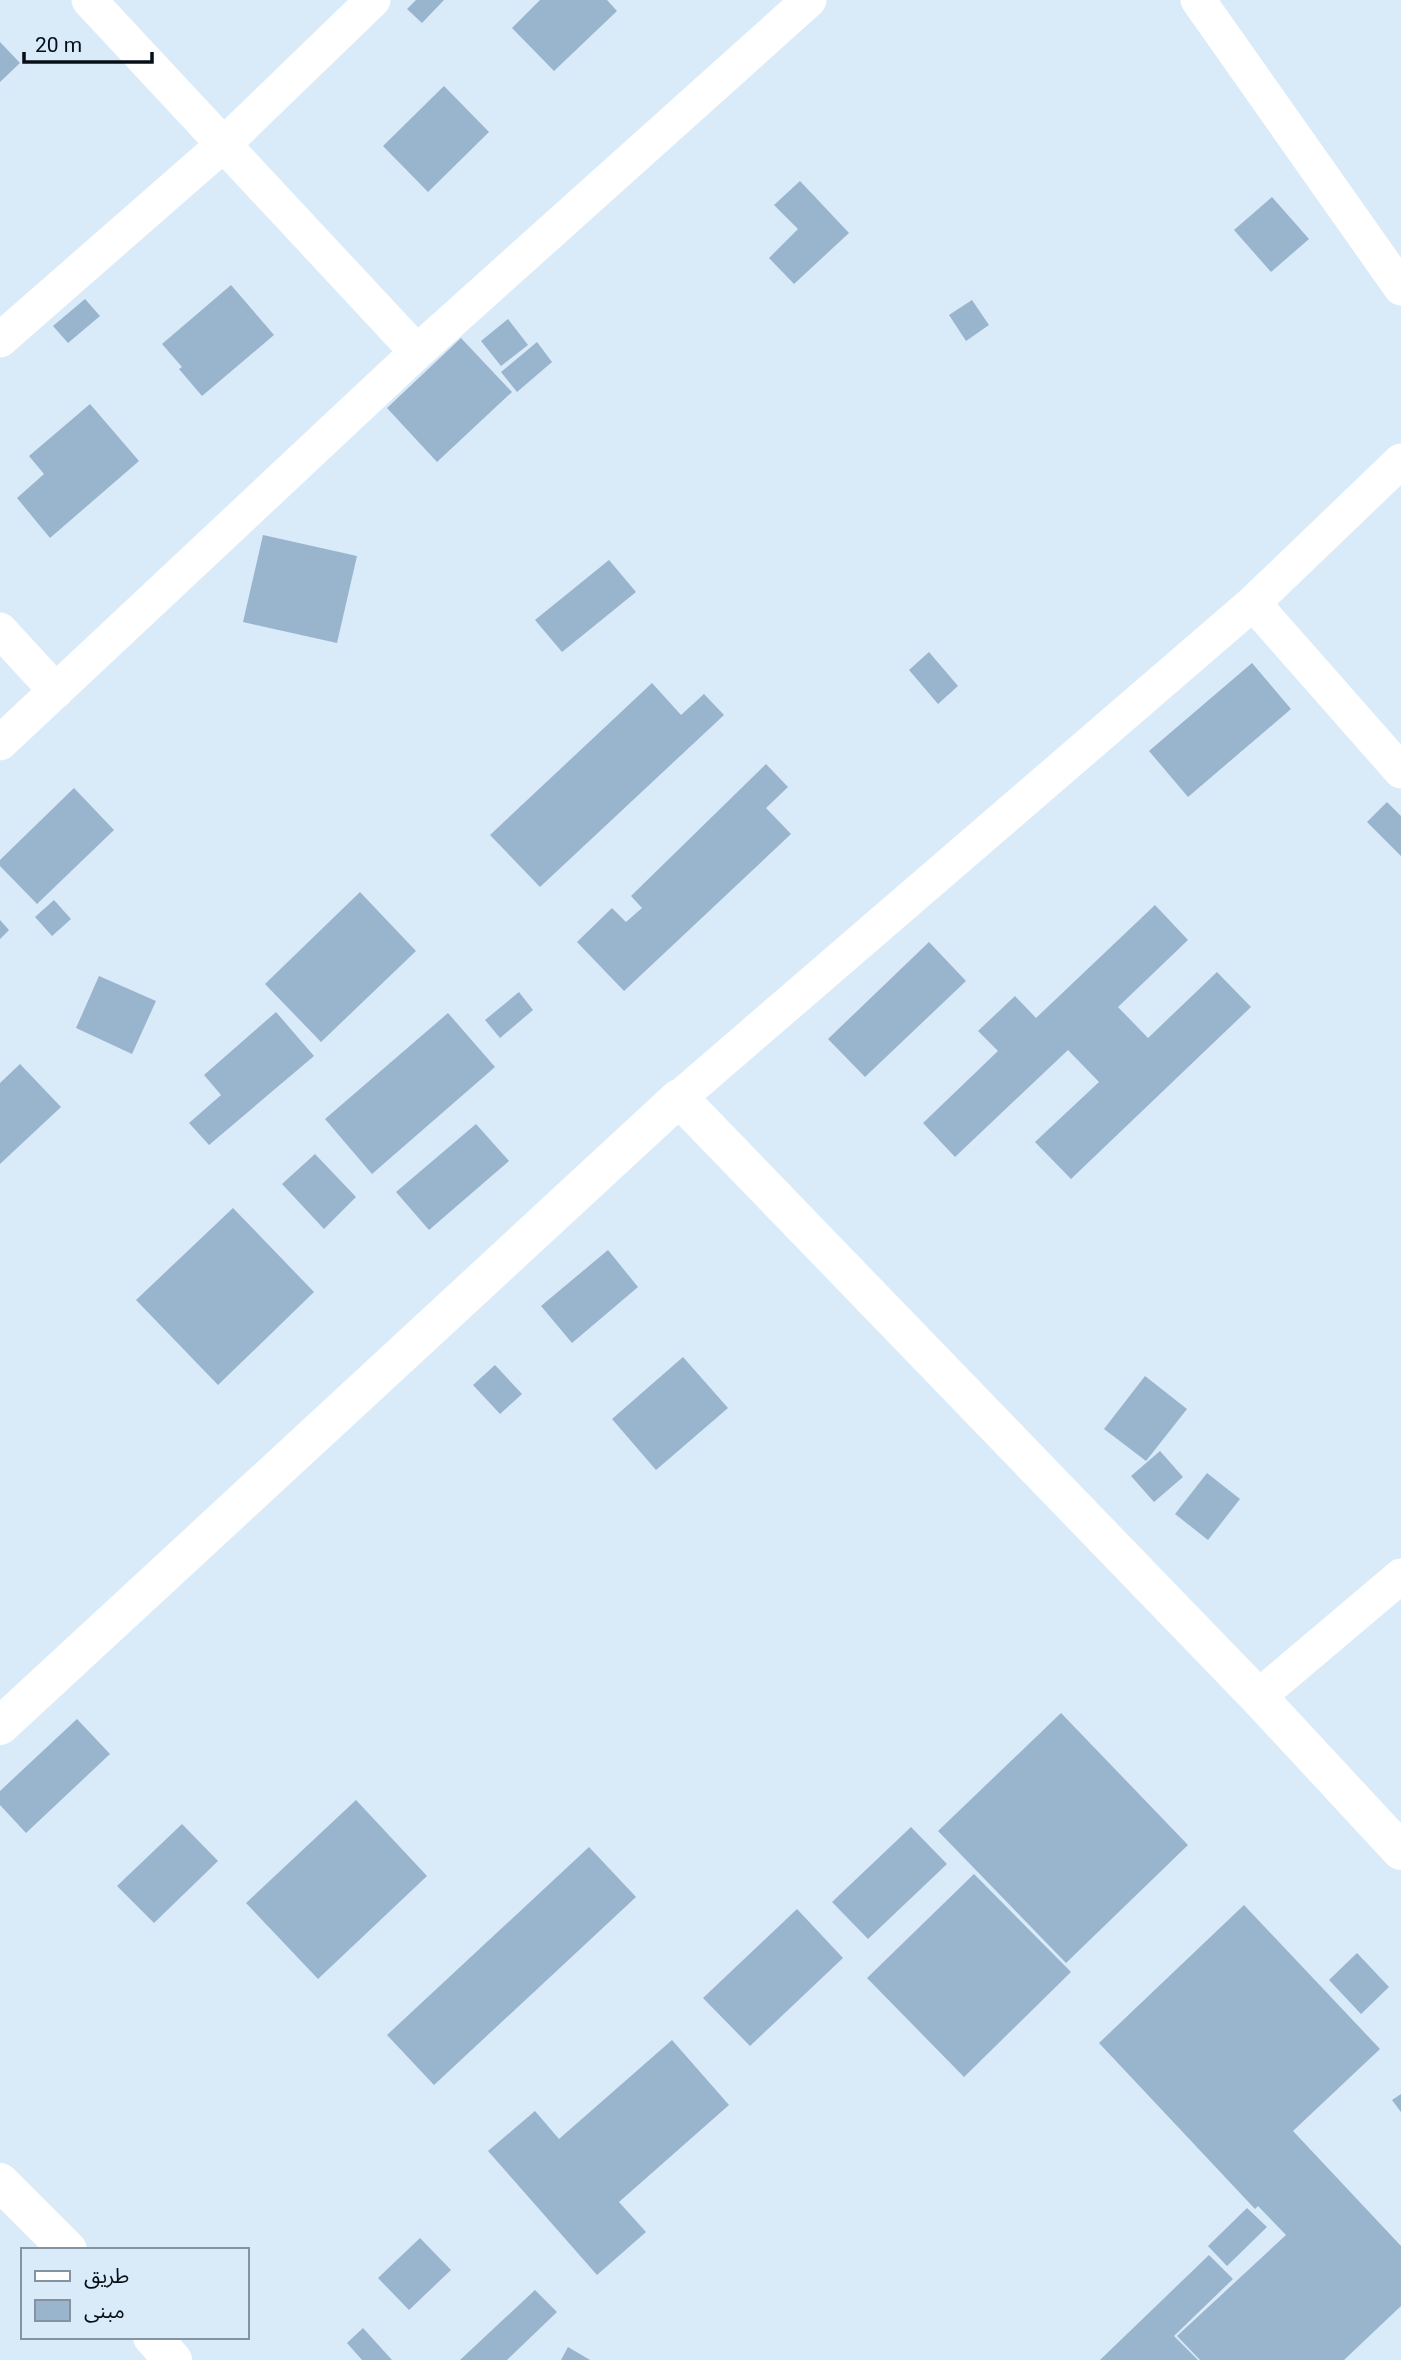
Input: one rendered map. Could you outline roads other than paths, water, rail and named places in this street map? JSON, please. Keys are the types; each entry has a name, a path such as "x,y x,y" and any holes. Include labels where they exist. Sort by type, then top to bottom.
{"street":[{"path":"89,0 417,352"},
{"path":"0,340 224,144 373,0"},
{"path":"0,743 417,352 809,0"},
{"path":"1198,0 1401,288"},
{"path":"0,1726 679,1098 1253,603 1401,461"},
{"path":"1253,603 1401,771"},
{"path":"0,630 56,691"},
{"path":"679,1098 1258,1697 1401,1851"},
{"path":"1258,1697 1401,1576"},
{"path":"0,2182 66,2248"},
{"path":"154,2339 173,2360"}]}
